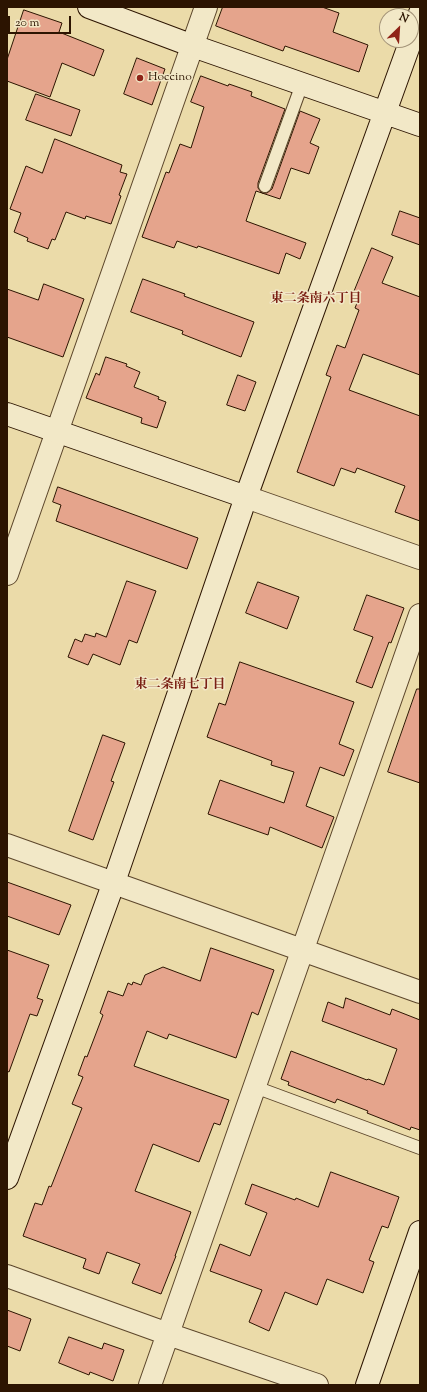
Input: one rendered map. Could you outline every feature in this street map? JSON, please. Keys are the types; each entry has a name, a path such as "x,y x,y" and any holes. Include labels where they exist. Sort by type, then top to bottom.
{"street":[{"path":"89,7 193,46 420,125"},
{"path":"7,574 206,7"},
{"path":"7,1178 114,882 246,497 408,48"},
{"path":"7,414 420,558"},
{"path":"150,1385 420,615"},
{"path":"7,845 420,992"},
{"path":"366,1385 420,1232"},
{"path":"7,1276 168,1334 317,1385"}],"lane":[{"path":"264,186 302,84"},
{"path":"255,1087 420,1148"}],"building":[{"path":"223,7 322,7 339,13 333,32 368,45 359,72 285,46 283,51 216,26"},
{"path":"24,10 62,23 59,32 104,50 94,76 62,63 50,97 7,81 7,60"},
{"path":"137,58 165,69 152,105 124,94"},
{"path":"201,76 228,86 229,84 252,92 251,96 285,109 258,183 258,188 262,193 256,191 246,221 306,243 300,259 286,253 279,274 198,246 197,248 177,241 174,248 142,237 166,172 169,173 180,144 191,148 204,107 191,102"},
{"path":"36,94 80,110 71,136 26,120"},
{"path":"300,111 320,119 310,143 319,147 309,174 291,168 280,199 262,193 267,193 272,189"},
{"path":"55,139 122,165 120,172 127,174 119,195 121,196 111,224 86,216 85,219 66,212 55,240 52,239 48,249 27,241 28,238 14,232 21,213 10,209 26,166 42,173"},
{"path":"400,211 420,218 420,245 392,235"},
{"path":"372,248 393,257 382,283 420,297 420,375 363,354 349,390 420,416 420,521 395,512 405,486 357,468 355,473 341,468 334,486 297,472 331,377 326,375 337,345 345,348 359,310 355,308 357,303 352,297"},
{"path":"143,279 254,322 241,357 182,334 183,331 131,312"},
{"path":"44,284 84,299 63,357 7,337 7,289 38,300"},
{"path":"106,357 127,364 126,366 140,372 134,387 159,397 158,399 166,402 157,428 141,423 142,418 86,398 96,373 99,375"},
{"path":"238,375 256,382 245,411 227,405"},
{"path":"58,487 198,538 187,569 56,521 61,505 53,502"},
{"path":"127,581 156,591 137,643 129,640 120,665 93,654 88,665 68,657 75,639 82,642 85,634 95,637 96,633 106,637"},
{"path":"258,582 299,597 287,629 246,613"},
{"path":"367,595 404,608 391,643 389,642 372,688 356,682 373,637 354,630"},
{"path":"240,662 354,702 339,744 354,750 344,776 320,767 306,806 334,817 322,848 270,827 268,835 208,814 220,780 284,803 294,772 271,765 272,761 207,737 219,703 225,705"},
{"path":"417,689 420,689 420,783 388,772"},
{"path":"103,735 125,743 111,781 114,782 93,840 69,831"},
{"path":"7,882 71,905 59,935 7,916"},
{"path":"211,948 274,970 258,1015 252,1012 236,1058 169,1034 167,1039 147,1031 134,1066 229,1100 220,1125 214,1123 199,1162 153,1144 135,1191 191,1212 161,1294 132,1283 140,1264 107,1252 99,1274 83,1268 86,1259 23,1236 35,1203 42,1205 49,1186 51,1187 82,1108 72,1104 83,1077 78,1075 85,1056 87,1057 103,1015 100,1013 108,991 123,996 128,983 132,985 133,982 141,985 145,975 163,967 200,981"},
{"path":"7,950 49,965 37,998 43,1000 37,1016 30,1014 9,1072 7,1071"},
{"path":"346,998 390,1015 392,1009 420,1020 420,1130 411,1127 410,1130 337,1099 335,1103 288,1085 289,1082 281,1079 291,1051 384,1085 397,1049 322,1021 328,1002 343,1008"},
{"path":"331,1172 399,1197 388,1228 382,1226 369,1260 374,1262 363,1293 327,1279 317,1305 285,1292 269,1331 249,1322 262,1290 210,1271 220,1244 250,1256 267,1213 245,1204 252,1184 295,1200 296,1198 318,1207"},
{"path":"7,1310 31,1319 20,1351 7,1346"},
{"path":"69,1337 102,1349 104,1343 124,1350 113,1381 90,1372 89,1375 59,1363"}],"place":[{"name":"Hoccino","path":"140,78"}],"district":[{"name":"東二条南六丁目","path":"316,300"},
{"name":"東二条南七丁目","path":"180,686"}]}
